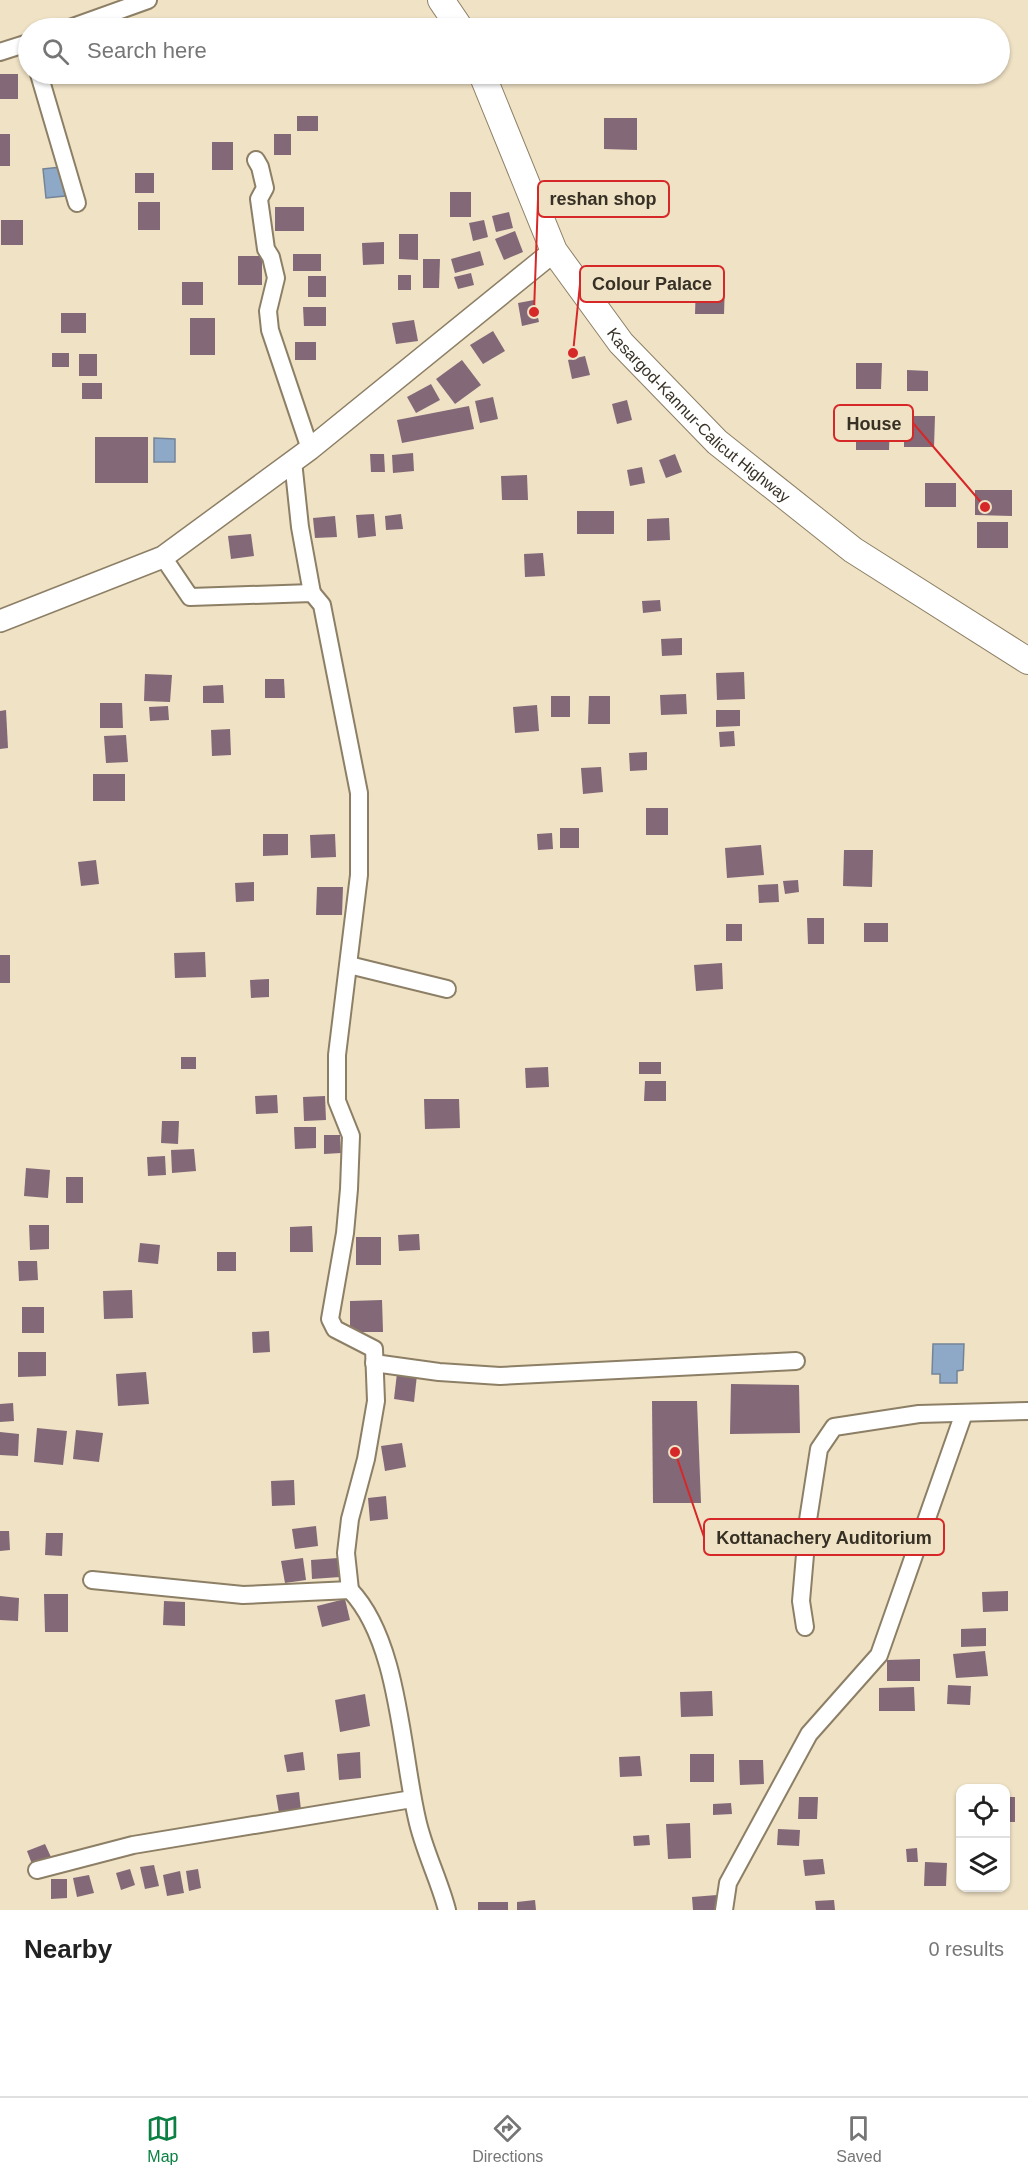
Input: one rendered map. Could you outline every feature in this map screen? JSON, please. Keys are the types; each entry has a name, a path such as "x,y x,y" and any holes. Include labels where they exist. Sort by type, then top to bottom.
{"highway":[{"path":"441,0 453,18"},
{"name":"Kasargod-Kannur-Calicut Highway","path":"486,84 554,251 621,343 717,442 853,550 1028,661"}],"main road":[{"path":"0,621 163,557 302,455 554,251"}],"street":[{"path":"98,18 148,0"},
{"path":"0,52 18,46"},
{"path":"42,84 77,203"},
{"path":"256,160 265,188 259,200 266,249 276,278 268,311 270,330 302,455 300,527 312,593 322,605 359,793 359,875 337,1055 337,1101 351,1136 349,1189 345,1233 330,1319 334,1329 374,1349 376,1401 366,1459 350,1519 346,1553 350,1590 365,1605 384,1644 412,1799 423,1846 439,1879 447,1910"},
{"path":"163,557 190,597 312,593"},
{"path":"349,965 447,989"},
{"path":"374,1363 439,1372 500,1376 796,1361"},
{"path":"805,1627 801,1601 808,1520 819,1449 834,1427 920,1414 1028,1411"},
{"path":"724,1910 728,1884 809,1734 879,1654 964,1413"},
{"path":"93,1580 243,1595 350,1590"},
{"path":"38,1870 133,1845 412,1799"}],"water":[{"path":"61,167 65,196 46,198 43,169"},
{"path":"154,438 175,439 175,462 154,462"},
{"path":"933,1344 964,1344 963,1370 957,1371 957,1383 940,1383 940,1374 932,1374"}],"building":[{"path":"0,74 18,74 18,99 0,99"},
{"path":"297,116 318,116 318,131 297,131"},
{"path":"604,118 637,118 637,150 604,149"},
{"path":"0,134 10,134 10,166 0,166"},
{"path":"274,134 291,134 291,155 274,155"},
{"path":"212,142 233,142 233,170 212,170"},
{"path":"135,173 154,173 154,193 135,193"},
{"path":"450,192 471,192 471,217 450,217"},
{"path":"138,202 160,202 160,230 138,230"},
{"path":"275,207 304,207 304,231 275,231"},
{"path":"509,212 513,228 496,232 492,216"},
{"path":"1,220 23,220 23,245 1,245"},
{"path":"484,220 488,237 473,241 469,223"},
{"path":"515,231 523,252 504,260 495,239"},
{"path":"399,234 418,234 418,260 399,259"},
{"path":"384,242 384,264 363,265 362,243"},
{"path":"480,251 484,265 455,273 451,259"},
{"path":"293,254 321,254 321,271 293,271"},
{"path":"238,256 262,256 262,285 238,285"},
{"path":"423,259 440,259 439,288 423,288"},
{"path":"471,273 474,285 458,289 454,277"},
{"path":"398,275 411,275 411,290 398,290"},
{"path":"308,276 326,276 326,297 308,297"},
{"path":"182,282 203,282 203,305 182,305"},
{"path":"696,282 725,283 724,314 695,314"},
{"path":"534,300 539,322 522,326 518,303"},
{"path":"303,307 326,307 326,326 304,326"},
{"path":"61,313 86,313 86,333 61,333"},
{"path":"190,318 215,318 215,355 190,355"},
{"path":"414,320 418,341 396,344 392,323"},
{"path":"493,331 505,351 483,364 470,345"},
{"path":"295,342 316,342 316,360 295,360"},
{"path":"52,353 69,353 69,367 52,367"},
{"path":"79,354 97,354 97,376 79,376"},
{"path":"585,356 590,375 572,379 568,360"},
{"path":"462,360 481,385 455,404 436,379"},
{"path":"856,363 882,363 881,389 856,389"},
{"path":"907,370 928,371 928,391 907,391"},
{"path":"82,383 102,383 102,399 82,399"},
{"path":"431,384 440,400 416,413 407,397"},
{"path":"493,397 498,419 480,423 475,401"},
{"path":"627,400 632,420 617,424 612,404"},
{"path":"469,406 474,429 402,443 397,420"},
{"path":"904,416 935,416 934,447 904,447"},
{"path":"856,420 890,420 889,450 856,450"},
{"path":"95,437 148,437 148,483 95,483"},
{"path":"413,453 414,471 393,473 392,455"},
{"path":"370,454 384,454 385,472 371,472"},
{"path":"675,454 682,472 666,478 659,460"},
{"path":"642,467 645,483 630,486 627,470"},
{"path":"527,475 528,500 502,500 501,476"},
{"path":"925,483 956,483 956,507 925,507"},
{"path":"975,490 1012,490 1012,516 975,515"},
{"path":"577,511 614,511 614,534 577,534"},
{"path":"374,514 376,536 358,538 356,515"},
{"path":"401,514 403,529 386,530 385,516"},
{"path":"335,516 337,537 315,538 313,518"},
{"path":"669,518 670,540 647,541 647,519"},
{"path":"977,522 1008,522 1008,548 977,548"},
{"path":"251,534 254,556 231,559 228,536"},
{"path":"543,553 545,576 525,577 524,554"},
{"path":"660,600 661,611 643,613 642,601"},
{"path":"682,638 682,655 662,656 661,639"},
{"path":"744,672 745,699 717,700 716,673"},
{"path":"145,674 172,675 170,702 144,701"},
{"path":"265,679 284,679 285,698 265,698"},
{"path":"223,685 224,703 203,703 203,686"},
{"path":"686,694 687,714 661,715 660,695"},
{"path":"551,696 570,696 570,717 551,717"},
{"path":"589,696 610,696 610,724 588,724"},
{"path":"100,703 122,703 123,728 100,728"},
{"path":"537,705 539,731 515,733 513,707"},
{"path":"168,706 169,720 150,721 149,707"},
{"path":"6,710 8,748 0,749 0,711"},
{"path":"716,710 740,710 740,726 716,727"},
{"path":"230,729 231,755 212,756 211,730"},
{"path":"734,731 735,746 720,747 719,732"},
{"path":"126,735 128,762 106,763 104,736"},
{"path":"647,752 647,770 630,771 629,753"},
{"path":"601,767 603,792 583,794 581,768"},
{"path":"93,774 125,774 125,801 93,801"},
{"path":"646,808 668,808 668,835 646,835"},
{"path":"560,828 579,828 579,848 560,848"},
{"path":"552,833 553,849 538,850 537,834"},
{"path":"263,834 288,834 288,855 263,856"},
{"path":"335,834 336,857 311,858 310,835"},
{"path":"761,845 764,875 727,878 725,848"},
{"path":"844,850 873,850 872,887 843,886"},
{"path":"96,860 99,884 81,886 78,862"},
{"path":"798,880 799,892 785,894 783,881"},
{"path":"254,882 254,901 236,902 235,883"},
{"path":"778,884 779,902 759,903 758,885"},
{"path":"317,887 343,887 342,915 316,915"},
{"path":"807,918 824,918 824,944 808,944"},
{"path":"864,923 888,923 888,942 864,942"},
{"path":"726,924 742,924 742,941 726,941"},
{"path":"205,952 206,977 175,978 174,953"},
{"path":"0,955 10,955 10,983 0,983"},
{"path":"722,963 723,989 696,991 694,965"},
{"path":"269,979 269,997 251,998 250,980"},
{"path":"181,1057 196,1057 196,1069 181,1069"},
{"path":"639,1062 661,1062 661,1074 639,1074"},
{"path":"548,1067 549,1087 526,1088 525,1068"},
{"path":"645,1081 666,1081 666,1101 644,1101"},
{"path":"277,1095 278,1113 256,1114 255,1096"},
{"path":"325,1096 326,1120 304,1121 303,1097"},
{"path":"424,1099 459,1099 460,1128 425,1129"},
{"path":"162,1121 179,1121 178,1144 161,1143"},
{"path":"294,1127 316,1127 316,1148 295,1149"},
{"path":"324,1135 340,1135 341,1153 324,1154"},
{"path":"194,1149 196,1171 172,1173 171,1150"},
{"path":"165,1156 166,1175 148,1176 147,1157"},
{"path":"26,1168 50,1170 48,1198 24,1196"},
{"path":"66,1177 83,1177 83,1203 66,1203"},
{"path":"29,1225 49,1225 49,1249 30,1250"},
{"path":"312,1226 313,1252 290,1252 290,1227"},
{"path":"419,1234 420,1250 399,1251 398,1235"},
{"path":"356,1237 381,1237 381,1265 356,1265"},
{"path":"140,1243 160,1245 158,1264 138,1262"},
{"path":"217,1252 236,1252 236,1271 217,1271"},
{"path":"18,1261 37,1261 38,1280 19,1281"},
{"path":"132,1290 133,1318 104,1319 103,1291"},
{"path":"382,1300 383,1332 350,1332 350,1301"},
{"path":"22,1307 44,1307 44,1333 22,1333"},
{"path":"269,1331 270,1352 253,1353 252,1332"},
{"path":"18,1352 46,1352 46,1376 18,1377"},
{"path":"146,1372 149,1404 118,1406 116,1374"},
{"path":"397,1373 417,1375 414,1402 394,1399"},
{"path":"731,1384 799,1385 800,1433 730,1434"},
{"path":"652,1401 697,1401 701,1503 653,1503"},
{"path":"13,1403 14,1421 0,1422 0,1404"},
{"path":"37,1428 67,1431 63,1465 34,1462"},
{"path":"76,1430 103,1433 99,1462 73,1459"},
{"path":"0,1432 19,1434 18,1456 0,1455"},
{"path":"402,1443 406,1467 385,1471 381,1446"},
{"path":"294,1480 295,1505 272,1506 271,1481"},
{"path":"386,1496 388,1519 370,1521 368,1498"},
{"path":"316,1526 318,1546 295,1549 292,1529"},
{"path":"0,1531 9,1531 10,1550 0,1551"},
{"path":"46,1533 63,1533 62,1556 45,1555"},
{"path":"303,1558 306,1580 285,1583 281,1561"},
{"path":"338,1558 340,1577 312,1579 311,1560"},
{"path":"1008,1591 1008,1611 983,1612 982,1592"},
{"path":"44,1594 68,1594 68,1632 45,1632"},
{"path":"0,1596 19,1598 18,1621 0,1620"},
{"path":"345,1599 350,1620 322,1627 317,1606"},
{"path":"164,1601 185,1602 185,1626 163,1625"},
{"path":"986,1628 986,1646 961,1647 961,1629"},
{"path":"985,1651 988,1676 956,1678 953,1654"},
{"path":"920,1659 920,1681 887,1681 887,1660"},
{"path":"948,1685 971,1686 970,1705 947,1704"},
{"path":"914,1687 915,1711 879,1711 879,1688"},
{"path":"712,1691 713,1716 681,1717 680,1692"},
{"path":"365,1694 370,1726 340,1732 335,1700"},
{"path":"303,1752 305,1770 287,1772 284,1755"},
{"path":"360,1752 361,1778 339,1780 337,1754"},
{"path":"690,1754 714,1754 714,1782 690,1782"},
{"path":"640,1756 642,1776 620,1777 619,1757"},
{"path":"739,1760 763,1760 764,1784 740,1785"},
{"path":"299,1792 301,1810 279,1813 276,1795"},
{"path":"799,1797 818,1797 817,1819 798,1819"},
{"path":"1010,1797 1015,1797 1015,1822 1010,1822"},
{"path":"731,1803 732,1814 713,1815 713,1804"},
{"path":"690,1823 691,1858 668,1859 666,1824"},
{"path":"778,1829 800,1830 799,1846 777,1845"},
{"path":"649,1835 650,1845 634,1846 633,1836"},
{"path":"45,1844 51,1857 32,1864 27,1851"},
{"path":"917,1848 918,1862 907,1862 906,1849"},
{"path":"823,1859 825,1874 805,1876 803,1860"},
{"path":"925,1862 947,1863 946,1886 924,1886"},
{"path":"154,1865 159,1886 145,1889 140,1867"},
{"path":"130,1869 135,1885 121,1890 116,1873"},
{"path":"198,1869 201,1888 189,1891 186,1871"},
{"path":"180,1871 184,1893 167,1896 163,1875"},
{"path":"89,1875 94,1893 77,1897 73,1878"},
{"path":"51,1879 67,1879 67,1898 51,1899"},
{"path":"717,1895 718,1910 693,1910 692,1897"},
{"path":"535,1900 536,1910 517,1910 517,1902"},
{"path":"834,1900 835,1910 816,1910 815,1901"},
{"path":"478,1902 508,1902 508,1910 478,1910"}],"place":[{"name":"reshan shop","path":"534,312"},
{"name":"Colour Palace","path":"573,353"},
{"name":"House","path":"985,507"},
{"name":"Kottanachery Auditorium","path":"675,1452"}]}
